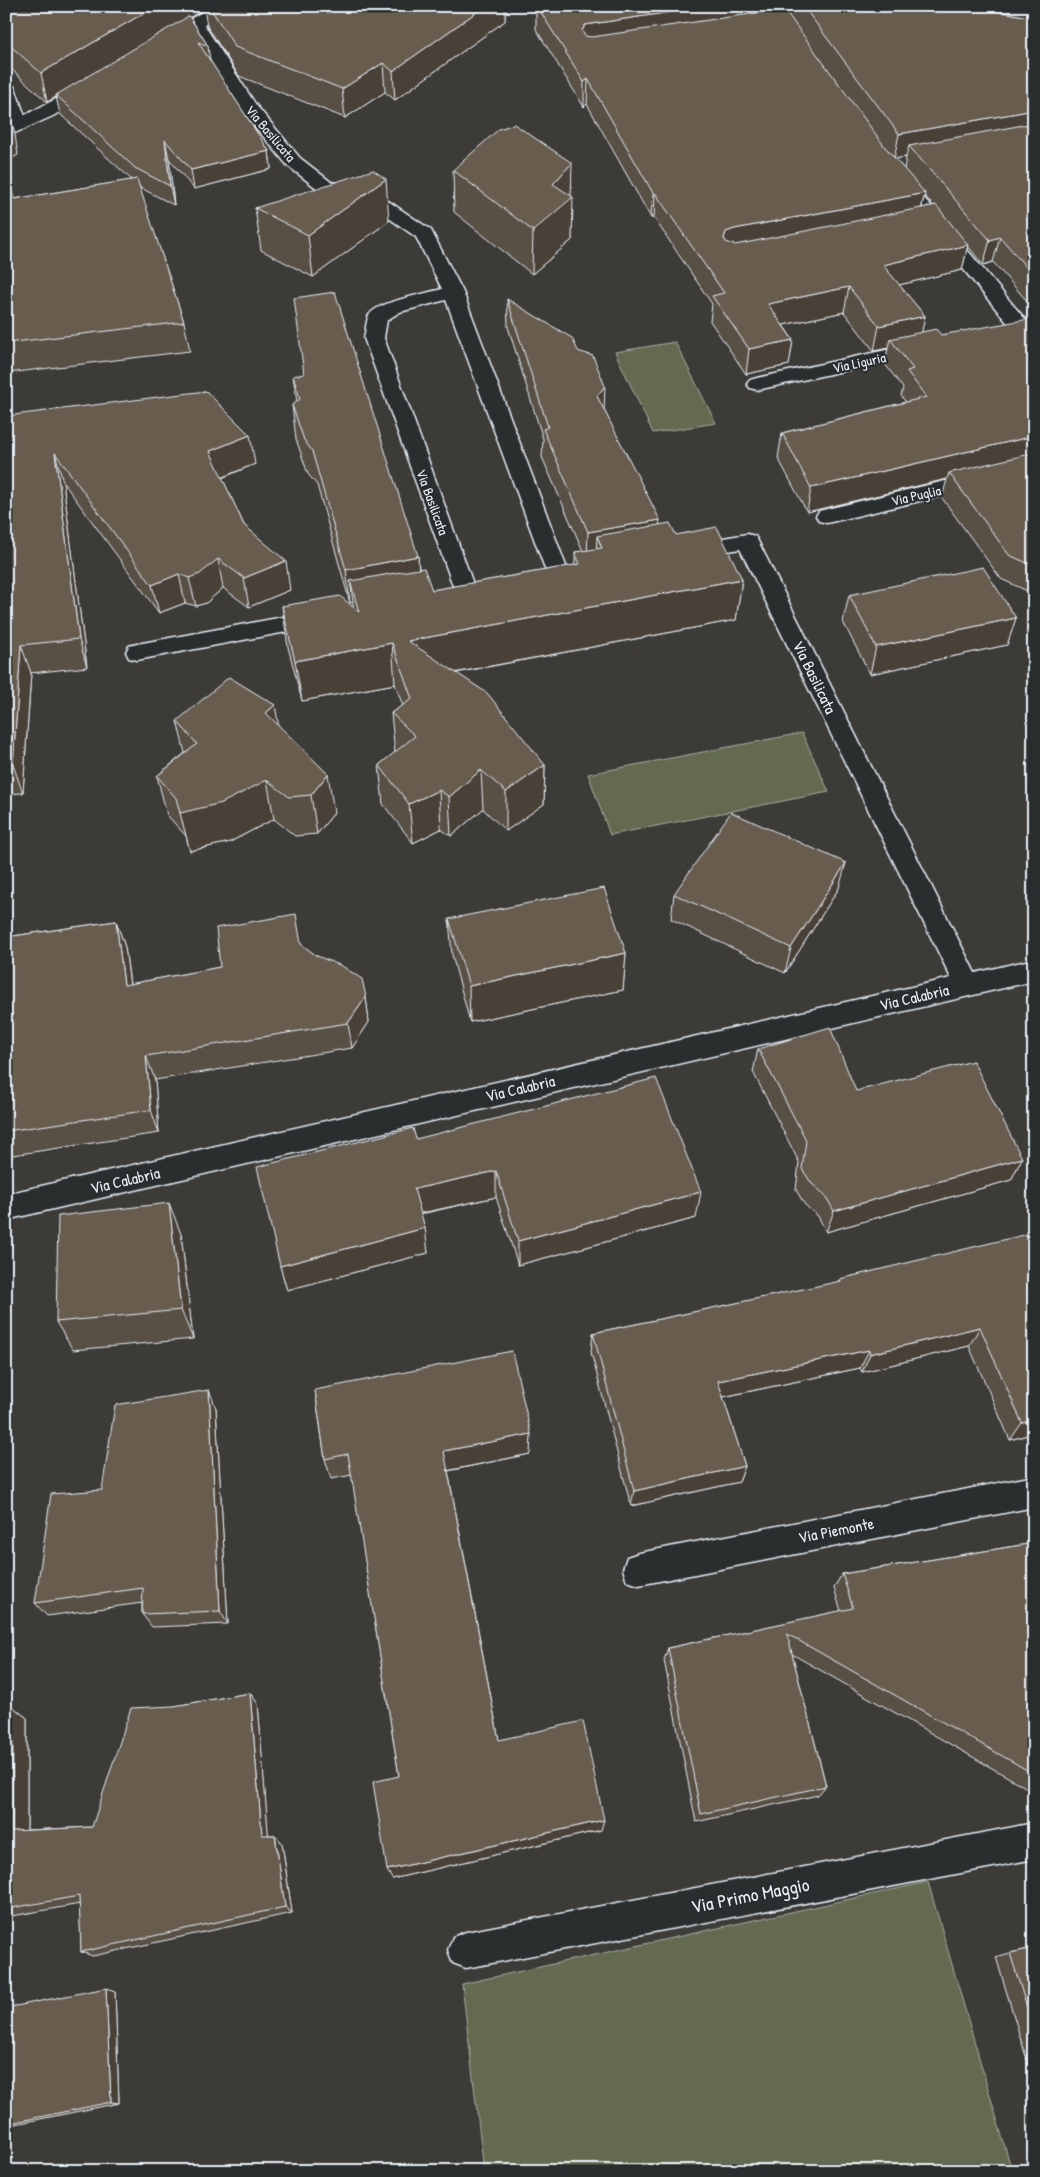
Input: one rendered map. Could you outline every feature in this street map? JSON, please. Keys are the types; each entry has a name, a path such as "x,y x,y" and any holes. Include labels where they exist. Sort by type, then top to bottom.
{"street":[{"path":"147,52 225,6"},
{"name":"Via Basilicata","path":"196,23 249,108 294,162 325,186 366,194 424,234 453,292 558,574"},
{"path":"6,88 13,129 105,77"},
{"path":"908,164 888,167 936,222 1034,343"},
{"path":"917,226 936,222"},
{"name":"Via Basilicata","path":"453,292 394,308 378,317 374,338 465,592"},
{"path":"1000,331 1020,327"},
{"name":"Via Liguria","path":"757,384 942,344"},
{"name":"Via Puglia","path":"827,516 1034,466"},
{"name":"Via Basilicata","path":"672,554 748,541 968,985"},
{"path":"137,652 339,615"},
{"name":"Via Calabria","path":"6,1207 1034,970"},
{"name":"Via Piemonte","path":"639,1569 1034,1491"},
{"name":"Via Primo Maggio","path":"466,1950 1034,1841"}],"green space":[{"path":"675,342 716,423 653,433 615,352"},
{"path":"802,733 829,792 610,835 588,774"},
{"path":"928,1882 1012,2171 484,2171 462,1984"}],"building":[{"path":"6,6 156,6 41,73 6,42"},
{"path":"209,6 485,6 393,71 383,63 342,89 235,47"},
{"path":"537,6 711,6 585,25 582,31 585,36 592,37 784,9 885,147 925,193 734,229 726,232 724,238 726,242 735,245 936,205 968,245 883,265 925,316 879,326 849,287 768,304 793,340 749,349 712,296 724,293 655,193 653,193 588,79 584,82"},
{"path":"803,6 970,6 1034,18 1034,110 899,134"},
{"path":"189,16 208,46 198,42 269,151 191,170 165,140 170,186 135,168 56,95"},
{"path":"8,106 10,126 6,128 6,107"},
{"path":"1034,123 1034,276 1000,237 990,240 909,146"},
{"path":"514,124 572,163 553,184 573,197 533,231 453,170 499,129"},
{"path":"6,169 14,199 137,179 184,322 6,343"},
{"path":"373,170 386,179 308,235 255,208"},
{"path":"335,292 418,556 346,570 312,451 304,440 292,405 300,399 293,376 304,374 294,298"},
{"path":"507,299 572,338 578,351 593,356 605,386 597,396 660,520 588,532 543,429 548,427"},
{"path":"1029,319 1034,324 1034,436 811,488 782,433 926,397 907,371 913,369 890,339 936,329 941,335"},
{"path":"206,391 250,435 210,451 244,525 286,561 244,578 218,559 200,574 189,578 179,574 152,585 55,453 79,639 21,645 13,765 6,766 6,416"},
{"path":"1034,453 1034,566 1009,555 949,473"},
{"path":"670,523 676,535 717,527 742,579 408,641 487,693 545,765 506,792 481,770 449,797 439,790 409,804 379,765 415,736 391,713 412,699 392,643 295,661 282,606 340,596 359,612 350,581 424,568 432,590 580,564 575,552 602,548 597,536"},
{"path":"983,567 1016,618 876,647 849,595"},
{"path":"229,677 275,705 266,713 328,774 311,795 289,797 267,780 222,803 180,813 176,798 157,776 197,744 177,721"},
{"path":"731,812 846,863 791,948 674,894"},
{"path":"604,888 626,953 469,986 449,919"},
{"path":"296,914 301,944 317,956 342,966 362,979 366,997 348,1023 146,1056 151,1110 6,1131 6,937 116,921 124,985 220,967 216,928"},
{"path":"830,1027 856,1091 973,1061 1022,1158 834,1211 825,1195 812,1184 802,1169 806,1140 758,1049"},
{"path":"656,1078 701,1192 518,1241 496,1171 414,1189 425,1228 280,1266 257,1167 413,1128 416,1139"},
{"path":"169,1203 181,1310 56,1322 58,1216"},
{"path":"1032,1233 1034,1236 1034,1420 1022,1423 980,1327 870,1354 869,1350 718,1381 745,1466 634,1491 593,1333 841,1281 840,1279"},
{"path":"512,1351 531,1434 444,1451 499,1740 583,1721 604,1820 387,1870 373,1782 399,1776 348,1454 325,1459 315,1390"},
{"path":"209,1390 220,1611 142,1614 143,1588 35,1603 51,1494 102,1490 115,1405"},
{"path":"1034,1543 1034,1774 787,1634 826,1786 701,1814 668,1648 853,1608 842,1574"},
{"path":"250,1693 262,1835 275,1835 285,1907 81,1952 79,1896 6,1909 6,1708 13,1707 12,1831 92,1827 131,1708 174,1706"},
{"path":"1034,1948 1034,2030 1010,1953"},
{"path":"106,1988 111,2102 6,2124 6,2008"}]}
